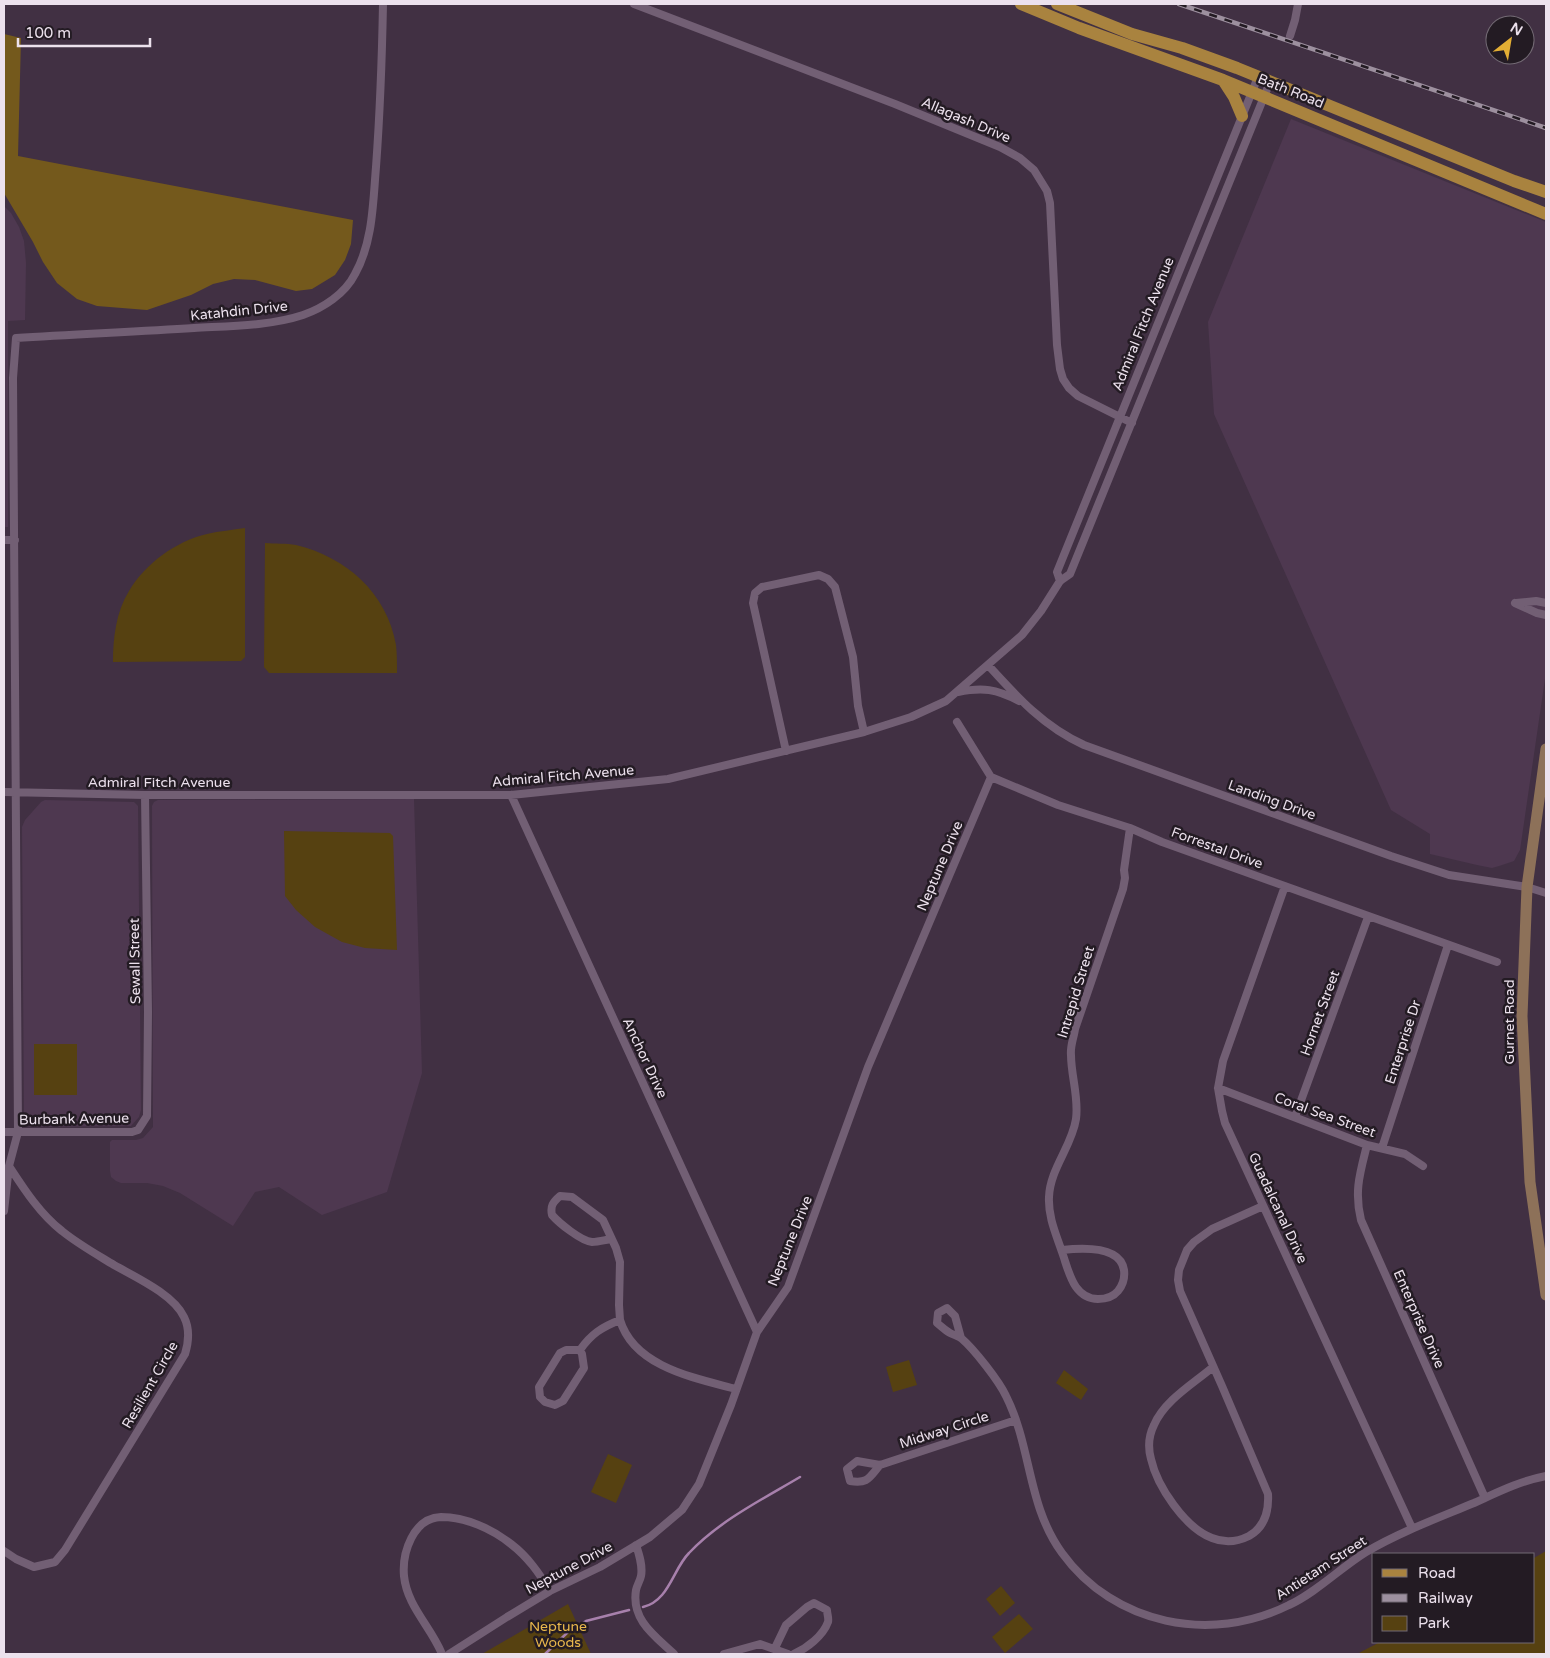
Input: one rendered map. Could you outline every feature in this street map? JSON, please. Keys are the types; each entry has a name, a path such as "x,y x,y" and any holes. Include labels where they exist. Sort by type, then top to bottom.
{"main road":[{"name":"Bath Road","path":"1021,4 1079,28 1258,94 1546,214"},
{"name":"Bath Road","path":"1057,4 1132,34 1182,48 1258,77 1514,181 1546,192"},
{"path":"1222,80 1234,96 1242,116"},
{"name":"Gurnet Road","path":"1546,749 1528,887 1522,1016 1530,1182 1546,1295"}],"street":[{"name":"Katahdin Drive","path":"15,540 14,378 16,338 270,322 305,315 325,305 343,291 355,275 365,249 372,213 380,102 383,4"},
{"name":"Allagash Drive","path":"634,4 913,111 1000,147 1020,158 1042,180 1050,202 1057,345 1063,379 1078,396 1132,422"},
{"path":"1290,36 1298,4"},
{"name":"Admiral Fitch Avenue","path":"4,792 145,795 511,795 668,779 864,732 911,717 946,701 1022,635 1060,581 1070,574 1132,422 1258,94 1258,77"},
{"name":"Admiral Fitch Avenue","path":"1060,581 1057,572 1242,116 1258,94 1270,82"},
{"path":"4,540 15,540 18,1132 9,1166 4,1211"},
{"path":"786,751 753,603 755,593 762,587 819,575 828,579 835,587 853,658 858,706 864,732"},
{"path":"1546,603 1536,601 1515,603 1546,615"},
{"name":"Landing Drive","path":"988,665 1023,703 1050,726 1066,737 1106,754 1449,875 1528,887 1546,893"},
{"name":"Landing Drive","path":"956,693 986,689 1001,692 1023,703"},
{"path":"957,722 991,777"},
{"name":"Forrestal Drive","path":"991,777 1058,805 1130,828 1162,842 1497,962"},
{"name":"Neptune Drive","path":"449,1654 550,1591 600,1567 650,1537 682,1510 699,1484 732,1405 757,1332 788,1287 868,1068 991,777"},
{"name":"Sewall Street","path":"142,1125 147,1116 148,1015 145,795"},
{"name":"Anchor Drive","path":"511,795 757,1332"},
{"name":"Intrepid Street","path":"1062,1250 1082,1248 1103,1251 1117,1256 1123,1265 1125,1275 1122,1286 1115,1294 1105,1299 1094,1299 1084,1295 1076,1288 1054,1231 1049,1212 1049,1197 1054,1177 1071,1138 1076,1118 1076,1097 1070,1052 1123,889 1130,828"},
{"name":"Guadalcanal Drive","path":"1285,886 1223,1061 1218,1088 1222,1111 1225,1123 1412,1528"},
{"name":"Hornet Street","path":"1295,1117 1368,917"},
{"name":"Enterprise Dr","path":"1382,1148 1448,945"},
{"name":"Coral Sea Street","path":"1218,1088 1367,1145 1405,1154 1423,1166"},
{"name":"Burbank Avenue","path":"4,1132 132,1132 138,1130 142,1125"},
{"name":"Enterprise Drive","path":"1367,1145 1357,1188 1361,1220 1485,1498"},
{"name":"Resilient Circle","path":"4,1551 34,1567 55,1562 65,1550 185,1354 189,1333 184,1317 175,1304 151,1286 90,1251 60,1230 32,1201 9,1166"},
{"path":"611,1238 592,1242 587,1241 564,1227 552,1215 551,1206 553,1201 560,1196 572,1197 603,1220 611,1238 620,1262 618,1305 620,1320 622,1328 631,1342 645,1355 663,1365 736,1390"},
{"path":"1213,1367 1171,1402 1158,1418 1150,1437 1150,1458 1157,1478 1174,1505 1195,1529 1212,1539 1234,1541 1253,1533 1261,1526 1266,1516 1268,1494 1213,1367 1180,1291 1179,1270 1187,1250 1202,1235 1263,1206"},
{"path":"580,1350 588,1338 602,1327 620,1320"},
{"name":"Antietam Street","path":"961,1338 1001,1386 1024,1444 1034,1497 1046,1526 1062,1553 1083,1577 1109,1596 1137,1611 1167,1622 1199,1626 1230,1624 1262,1617 1291,1605 1355,1559 1412,1528 1521,1481 1546,1476"},
{"path":"566,1350 580,1350 584,1368 563,1401 555,1405 545,1402 540,1397 539,1387 560,1353 566,1350"},
{"name":"Midway Circle","path":"880,1465 1016,1420"},
{"path":"442,1654 418,1615 408,1592 404,1576 405,1558 409,1544 413,1534 424,1524 439,1517 467,1521 493,1531 511,1543 531,1561 550,1591"},
{"path":"636,1545 641,1575 636,1589 635,1605 640,1620 674,1654"},
{"path":"775,1648 786,1625 807,1607 814,1603 827,1610 829,1620 822,1632 807,1648 794,1654"},
{"path":"724,1654 760,1644 788,1654"}],"shaded area":[{"path":"4,34 21,38 18,156 353,220 351,244 345,260 335,275 312,289 296,291 255,280 234,279 213,284 191,295 147,310 97,306 77,299 57,283 4,193"},
{"path":"1291,119 1546,222 1546,672 1520,850 1514,861 1492,868 1430,854 1430,834 1391,810 1214,414 1208,322"},
{"path":"4,206 11,213 19,227 24,241 26,263 25,320 8,321 8,527 4,527"},
{"path":"414,799 422,1073 387,1192 322,1215 279,1187 255,1192 233,1226 180,1193 163,1186 116,1181 111,1177 110,1171 110,1142 112,1140 136,1140 143,1138 153,1127 152,806 154,802 158,800"},
{"path":"45,800 134,802 138,806 141,1110 139,1117 131,1126 30,1127 24,1122 22,827 25,820"}],"green space":[{"path":"245,528 245,657 241,661 113,662 118,616 129,591 144,572 162,555 195,537"},
{"path":"265,543 292,544 314,551 331,558 361,580 384,609 391,626 396,645 397,673 269,673 264,667"},
{"path":"284,831 390,833 393,836 397,950 365,948 342,942 315,927 296,910 285,896"},
{"path":"34,1044 77,1044 77,1095 34,1095"},
{"path":"909,1360 917,1385 893,1392 886,1367"},
{"path":"1064,1370 1088,1389 1081,1400 1056,1383"},
{"path":"608,1454 632,1465 616,1503 591,1492"},
{"path":"1546,1551 1546,1654 1357,1654 1378,1643 1535,1643 1535,1557"},
{"path":"1001,1586 1015,1603 1000,1616 986,1599"},
{"name":"Neptune Woods","path":"568,1604 591,1654 482,1654"},
{"path":"1019,1614 1033,1629 1005,1653 992,1637"}],"waterway":[{"path":"643,1607 652,1604 659,1598 670,1584 683,1560 701,1541 742,1511 800,1477"},
{"path":"545,1654 567,1633 586,1621 629,1610"}],"railway":[{"path":"1179,4 1546,128"}]}
